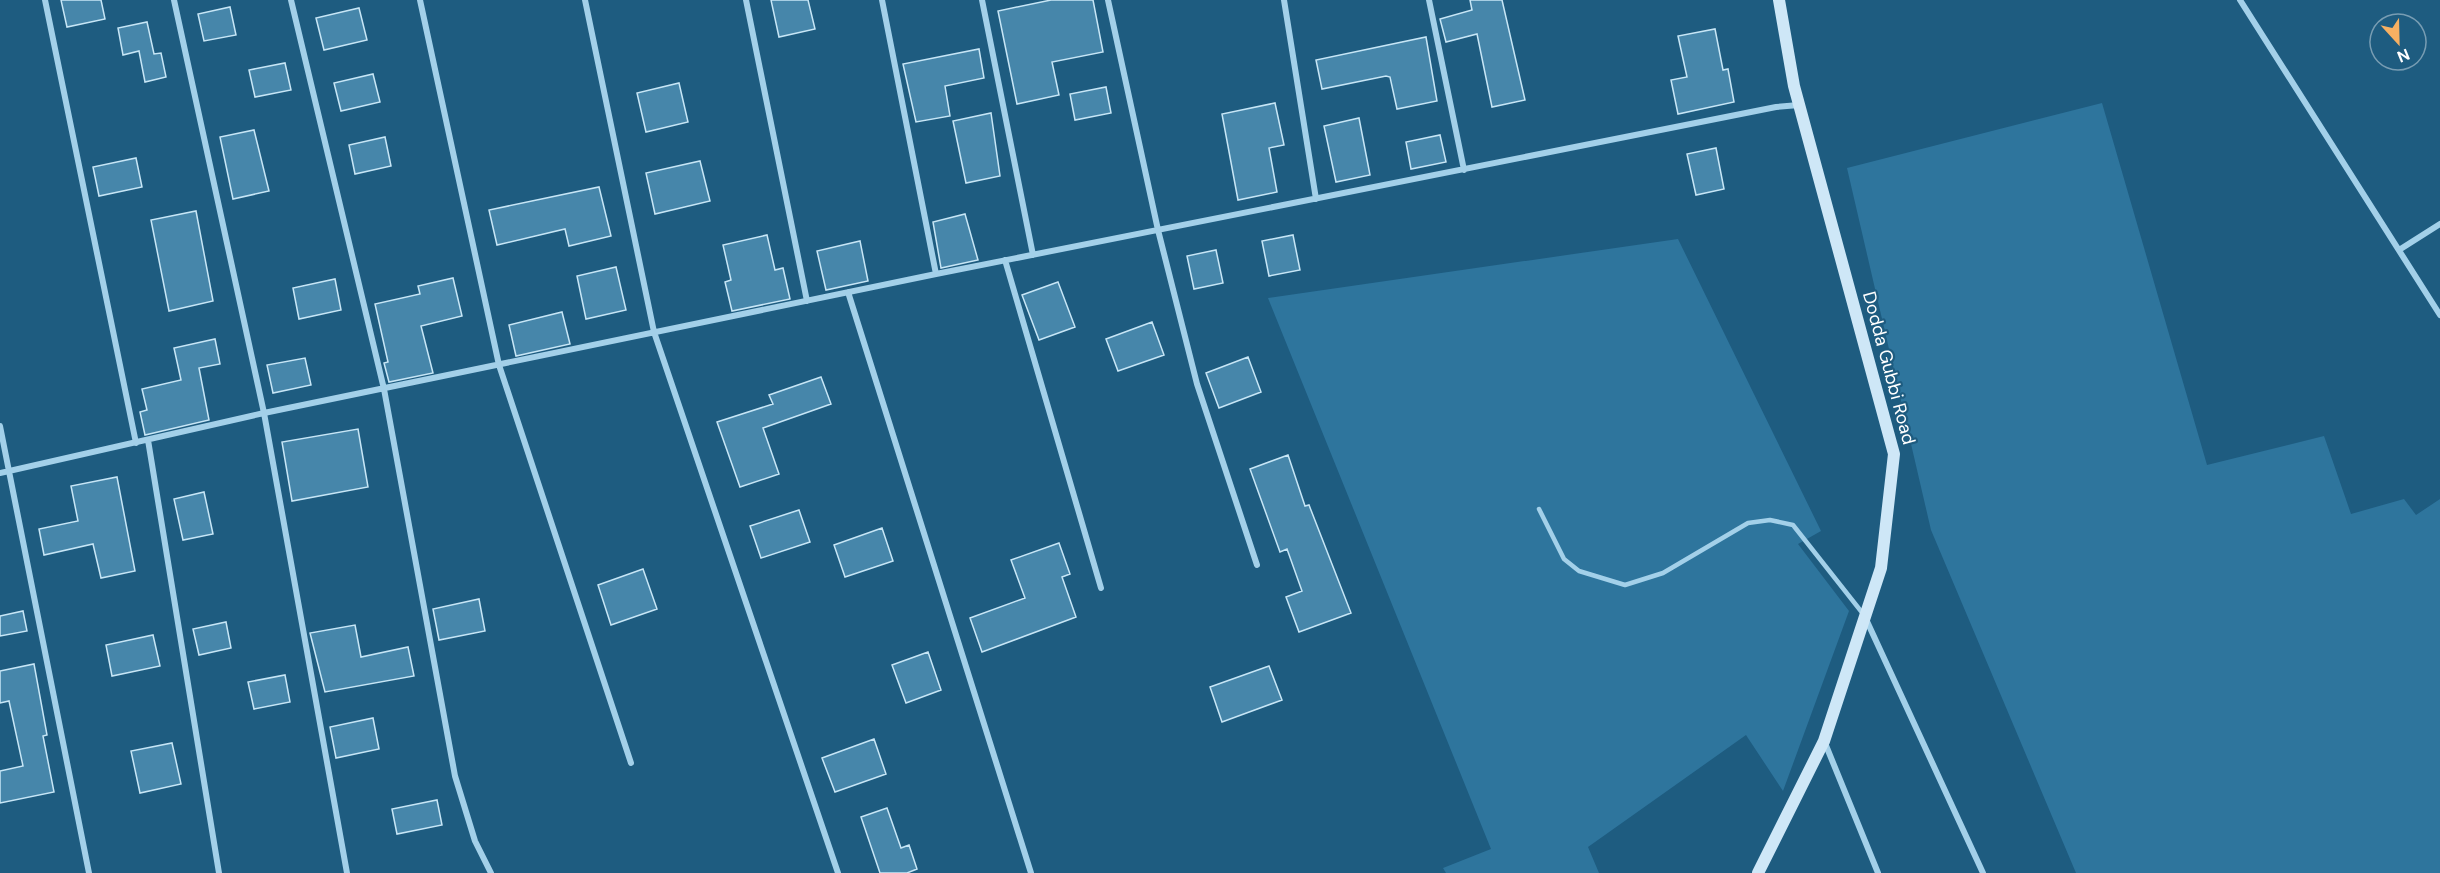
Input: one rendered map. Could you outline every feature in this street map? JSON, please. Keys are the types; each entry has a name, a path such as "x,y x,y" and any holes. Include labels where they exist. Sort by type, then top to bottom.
{"main road":[{"name":"Dodda Gubbi Road","path":"1758,873 1824,741 1881,568 1894,454 1800,105 1779,0"}],"street":[{"path":"45,0 136,443"},
{"path":"174,0 264,413 347,873"},
{"path":"291,0 384,389 455,776 475,841 491,873"},
{"path":"420,0 500,365 631,763"},
{"path":"585,0 654,332 838,873"},
{"path":"746,0 807,301"},
{"path":"882,0 936,274"},
{"path":"982,0 1033,255"},
{"path":"1108,0 1158,230 1197,384 1257,565"},
{"path":"1284,0 1316,199"},
{"path":"1429,0 1464,170"},
{"path":"2240,0 2440,315"},
{"path":"0,474 264,413 848,292 1776,107 1800,105"},
{"path":"2399,250 2440,224"},
{"path":"1005,260 1101,588"},
{"path":"848,292 1031,873"},
{"path":"0,426 89,873"},
{"path":"148,440 219,873"},
{"path":"1864,615 1983,873"},
{"path":"1824,741 1878,873"}],"lane":[{"path":"1539,509 1564,560 1579,571 1626,585 1663,573 1748,523 1770,520 1793,525 1864,615"}],"shaded area":[{"path":"2102,103 2207,465 2324,436 2351,514 2404,499 2416,515 2440,499 2440,873 2076,873 1931,530 1847,168"},
{"path":"1678,239 1821,531 1798,544 1849,611 1783,791 1746,735 1588,847 1599,873 1446,873 1443,868 1491,849 1268,298"}],"building":[{"path":"61,0 101,0 105,19 67,27"},
{"path":"771,0 808,0 815,29 779,37"},
{"path":"1051,0 1093,0 1103,52 1052,62 1059,95 1017,104 998,11"},
{"path":"1470,0 1502,0 1525,100 1492,107 1477,34 1446,42 1440,19 1472,10"},
{"path":"230,7 236,35 204,41 198,14"},
{"path":"359,8 367,40 324,50 316,18"},
{"path":"147,22 154,54 161,53 166,77 145,82 139,51 123,55 118,28"},
{"path":"1715,29 1723,70 1728,69 1734,102 1678,114 1671,80 1687,77 1678,36"},
{"path":"1426,37 1437,101 1397,109 1390,77 1386,76 1322,89 1316,60"},
{"path":"979,49 984,78 945,86 950,116 916,122 903,64"},
{"path":"285,63 291,90 255,97 249,70"},
{"path":"373,74 380,102 341,111 334,83"},
{"path":"679,83 688,122 646,132 637,93"},
{"path":"1106,87 1111,113 1075,120 1070,94"},
{"path":"1275,103 1284,145 1269,148 1277,192 1238,200 1222,114"},
{"path":"991,113 1000,176 966,183 953,121"},
{"path":"1359,118 1370,175 1336,182 1324,126"},
{"path":"254,130 269,191 233,199 220,137"},
{"path":"1440,135 1446,162 1411,169 1406,142"},
{"path":"385,137 391,166 355,174 349,145"},
{"path":"1716,148 1724,189 1696,195 1687,154"},
{"path":"136,158 142,187 99,196 93,167"},
{"path":"700,161 710,201 655,214 646,173"},
{"path":"599,187 611,236 569,246 565,229 497,245 489,210"},
{"path":"196,211 213,301 169,311 151,220"},
{"path":"965,214 978,260 941,268 933,222"},
{"path":"767,235 775,270 783,268 790,299 732,311 725,282 731,280 723,245"},
{"path":"1293,235 1300,270 1269,276 1262,241"},
{"path":"860,241 868,281 826,290 817,251"},
{"path":"1216,250 1223,283 1194,289 1187,256"},
{"path":"616,267 626,310 586,319 577,276"},
{"path":"453,278 462,316 421,326 433,373 389,382 384,363 388,362 375,304 420,294 418,286"},
{"path":"335,279 341,310 299,319 293,288"},
{"path":"1058,282 1075,327 1039,340 1022,295"},
{"path":"562,312 570,344 516,356 509,325"},
{"path":"1152,322 1164,355 1118,371 1106,339"},
{"path":"215,339 220,364 199,368 209,420 145,435 140,412 147,410 142,389 181,380 174,348"},
{"path":"1248,357 1261,392 1219,408 1206,373"},
{"path":"305,358 311,385 273,393 267,365"},
{"path":"821,377 831,404 763,428 779,474 740,487 717,422 773,404 769,395"},
{"path":"358,429 368,487 292,501 282,442"},
{"path":"1288,455 1305,506 1309,505 1351,613 1299,632 1286,597 1302,591 1287,549 1280,552 1250,469"},
{"path":"117,477 135,571 101,578 93,544 44,555 39,529 78,521 71,486"},
{"path":"204,492 213,534 183,540 174,499"},
{"path":"799,510 810,542 761,558 750,526"},
{"path":"882,528 893,561 845,577 834,545"},
{"path":"1059,543 1070,574 1062,577 1076,617 982,652 970,618 1025,598 1011,560"},
{"path":"643,569 657,609 611,625 598,585"},
{"path":"479,599 485,631 439,640 433,609"},
{"path":"23,611 27,631 0,636 0,616"},
{"path":"226,622 231,648 199,655 193,629"},
{"path":"355,625 361,657 408,647 414,676 325,692 310,633"},
{"path":"153,635 160,666 112,676 106,645"},
{"path":"928,652 941,690 906,703 892,665"},
{"path":"34,664 47,735 43,736 54,792 0,803 0,771 23,766 9,701 0,703 0,671"},
{"path":"1269,666 1282,700 1222,722 1210,687"},
{"path":"285,675 290,702 254,709 248,682"},
{"path":"373,718 379,749 336,758 330,727"},
{"path":"874,739 886,774 835,792 822,758"},
{"path":"172,743 181,784 140,793 131,751"},
{"path":"437,800 442,825 397,834 392,809"},
{"path":"887,808 901,848 909,845 917,869 907,873 880,873 861,817"}]}
